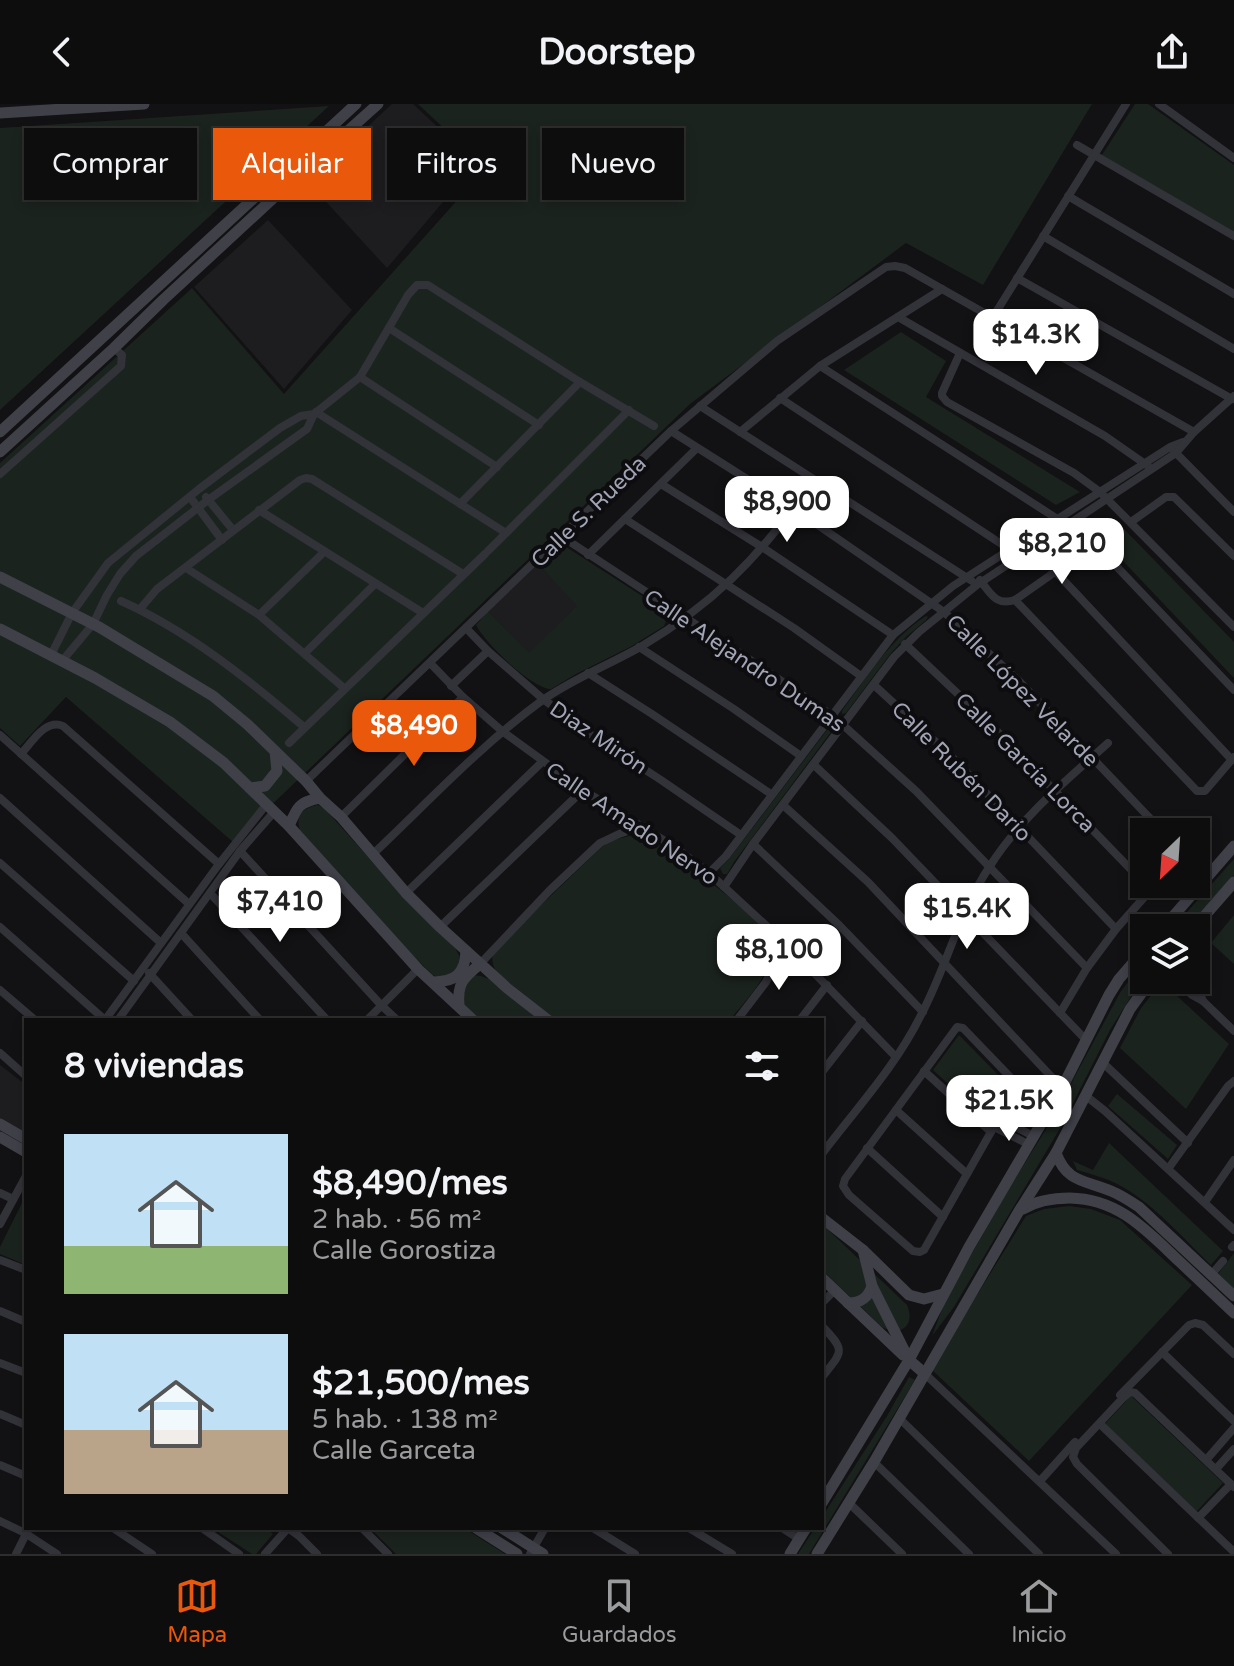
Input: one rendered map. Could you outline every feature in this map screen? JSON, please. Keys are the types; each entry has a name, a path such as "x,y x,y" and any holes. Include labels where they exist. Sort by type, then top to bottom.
{"street":[{"path":"0,113 144,104"},
{"path":"0,432 356,104"},
{"path":"0,452 378,104"},
{"path":"993,317 1126,104"},
{"path":"1159,104 1234,158"},
{"path":"1077,145 1234,236"},
{"path":"1068,196 1234,294"},
{"path":"1043,236 1234,349"},
{"name":"Calle S. Rueda","path":"306,781 671,431 777,341 891,266 905,268 942,289"},
{"path":"724,887 753,844 905,644 979,583 1173,450 1233,397 1017,278"},
{"path":"56,658 93,624 114,584 136,556 197,507 307,429 315,413 360,377 417,285 428,285 654,426"},
{"path":"740,432 820,366 942,289 1194,432"},
{"path":"898,317 1094,429 1148,466"},
{"path":"389,328 539,425"},
{"path":"0,474 121,366 122,355 114,348"},
{"path":"960,353 942,393 947,402 1074,473 1104,495 1234,627"},
{"path":"820,366 1066,525"},
{"path":"360,377 497,467"},
{"path":"460,504 580,382"},
{"path":"780,398 1011,550 1017,558"},
{"path":"700,406 971,576 1001,603 1015,600 1095,546 1234,690"},
{"path":"289,743 629,410"},
{"path":"56,658 72,613 108,563 199,489 280,428 301,416 315,413 506,533"},
{"name":"Calle López Velarde","path":"671,431 793,508 933,603 1019,681 1150,818"},
{"path":"588,555 697,448"},
{"path":"1173,450 1234,512"},
{"path":"140,609 157,589 259,510 306,478 463,574"},
{"path":"661,484 893,635"},
{"path":"199,489 233,530"},
{"path":"374,853 502,731 543,699 685,619 727,585 762,547 804,493"},
{"path":"709,873 726,856 893,635 949,589 1057,519 1104,495"},
{"path":"190,497 222,540"},
{"path":"1131,522 1166,497 1174,497 1234,556"},
{"path":"259,510 423,613"},
{"path":"625,519 794,628 861,676"},
{"name":"Calle Alejandro Dumas","path":"561,536 844,725 916,791 1087,968"},
{"path":"259,615 324,552"},
{"path":"186,568 259,615 344,688"},
{"path":"1015,600 1194,788 1205,791 1233,759 1055,571"},
{"path":"0,577 93,624 213,696 306,781 440,927 546,1018"},
{"path":"305,653 375,584"},
{"path":"121,601 140,609 212,654 304,727"},
{"name":"Diaz Mirón","path":"466,628 543,699 741,835"},
{"path":"0,629 95,678 170,722 224,763 289,826 418,969 471,1018"},
{"name":"Calle García Lorca","path":"905,644 992,726 1130,866"},
{"path":"639,647 801,756"},
{"path":"451,686 488,651"},
{"name":"Calle Amado Nervo","path":"430,663 463,697 542,762 643,826 709,873 784,942 896,1057"},
{"path":"588,673 771,794"},
{"name":"Calle Rubén Darío","path":"874,685 950,755 1116,929"},
{"path":"341,817 463,697"},
{"path":"21,754 46,728 56,723 68,730 219,864"},
{"path":"0,735 189,904"},
{"path":"824,1151 896,1057 923,1012 945,965 964,912 989,866 1019,826 1108,743"},
{"path":"250,788 265,786 277,771 275,751"},
{"path":"406,893 542,762"},
{"path":"814,765 892,838 1086,1040"},
{"path":"440,927 583,790"},
{"path":"0,798 161,943"},
{"path":"289,826 304,801 320,798"},
{"path":"783,805 868,882 1062,1088"},
{"path":"106,1018 219,864 270,809"},
{"path":"459,1006 460,984 550,890 600,843 643,826"},
{"path":"753,844 840,926 923,1012"},
{"path":"1175,914 1234,846"},
{"path":"122,1018 210,893 236,849"},
{"path":"236,849 395,1018"},
{"path":"0,863 134,981"},
{"path":"1206,914 1234,882"},
{"path":"210,893 325,1018"},
{"path":"1060,1013 1087,968 1139,898"},
{"path":"0,927 103,1018"},
{"path":"181,933 258,1018"},
{"path":"739,1018 766,982 784,942"},
{"path":"433,982 447,982 457,976 464,964 466,951"},
{"path":"824,1500 909,1360 943,1294 1062,1088 1119,979 1130,966"},
{"path":"143,968 190,1018"},
{"path":"369,1018 418,969"},
{"path":"802,1018 827,985"},
{"path":"0,990 33,1018"},
{"path":"823,1551 924,1373 1056,1153 1130,1009 1141,994"},
{"path":"1191,994 1232,1025"},
{"path":"1200,994 1203,1001"},
{"path":"824,1069 862,1021"},
{"path":"957,1027 963,1028 1017,1086 924,1250 916,1252 846,1192 843,1186 924,1071 957,1027"},
{"path":"0,1053 24,1074"},
{"path":"1102,1062 1188,1143"},
{"path":"924,1071 995,1126 1031,1140"},
{"path":"1168,1169 1234,1081"},
{"path":"1086,1096 1234,1230"},
{"path":"896,1110 967,1174"},
{"path":"0,1124 24,1138"},
{"path":"0,1137 24,1151"},
{"path":"867,1148 943,1217"},
{"path":"1056,1153 1060,1166 1068,1174 1111,1191 1139,1207 1234,1296"},
{"path":"1205,1202 1234,1160"},
{"path":"0,1224 4,1206 13,1199 24,1180"},
{"path":"1106,1204 1111,1191"},
{"path":"0,1193 13,1199"},
{"path":"1019,1211 1034,1202 1056,1198 1090,1199 1106,1204 1130,1217 1150,1234 1234,1313"},
{"path":"824,1220 863,1250 909,1295 924,1299 943,1294"},
{"path":"863,1250 872,1286 909,1360"},
{"path":"0,1260 24,1269"},
{"path":"1211,1275 1223,1261"},
{"path":"824,1282 1116,1554"},
{"path":"848,1303 861,1301 872,1286"},
{"path":"824,1301 835,1290"},
{"path":"0,1311 24,1321"},
{"path":"1040,1481 1189,1325 1195,1323 1210,1331 1234,1354"},
{"path":"824,1328 839,1347 836,1360 824,1375"},
{"path":"1162,1352 1234,1421"},
{"path":"0,1363 24,1372"},
{"path":"1168,1554 1073,1457 1074,1450 1130,1392 1135,1393 1233,1485 1198,1518"},
{"path":"0,1414 24,1424"},
{"path":"899,1418 1039,1554"},
{"path":"1100,1424 1234,1552"},
{"path":"1207,1459 1234,1428"},
{"path":"1216,1469 1234,1449"},
{"path":"874,1462 969,1554"},
{"path":"0,1465 24,1475"},
{"path":"849,1503 902,1554"},
{"path":"0,1521 24,1530"},
{"path":"116,1530 152,1554"},
{"path":"205,1530 239,1554"},
{"path":"265,1554 286,1530"},
{"path":"291,1530 317,1554"},
{"path":"364,1530 388,1554"},
{"path":"479,1530 517,1554"},
{"path":"505,1530 535,1552 544,1530"},
{"path":"596,1530 635,1554"},
{"path":"692,1530 732,1554"},
{"path":"785,1530 799,1539"},
{"path":"790,1554 805,1530"},
{"path":"16,1554 27,1531 57,1554"}],"shaded area":[{"path":"392,104 413,104 439,128 387,128 387,200 445,200 387,268 325,200 371,200 371,128 366,128"},
{"path":"418,104 1092,104 983,285 906,243 690,404 233,842 66,697 20,746 0,728 0,463 192,288 284,394 457,200 526,200 526,128 444,128"},
{"path":"1135,104 1148,104 1234,165 1234,234 1100,158"},
{"path":"329,106 305,128 213,128 213,200 227,200 0,410 0,128"},
{"path":"268,220 352,310 284,389 194,287"},
{"path":"901,332 946,361 926,397 1080,492 1056,505 844,370"},
{"path":"1122,527 1234,642 1234,678 1105,542"},
{"path":"560,543 664,610 668,617 664,626 632,646 551,689 532,681 509,663 476,625 488,611 529,653 577,606 538,564"},
{"path":"538,564 578,606 529,654 488,611"},
{"path":"926,616 926,620 891,653 846,713 842,714 890,647"},
{"path":"827,730 831,732 727,874 723,874 720,868"},
{"path":"318,805 455,948 460,957 451,977 433,975 394,937 300,830 302,813"},
{"path":"629,836 647,838 657,844 712,883 768,934 770,957 763,977 732,1018 553,1018 495,970 492,959 494,950 603,846"},
{"path":"1234,859 1234,875 1202,914 1185,914 1200,898 1210,898 1210,886"},
{"path":"1234,915 1234,964 1211,943"},
{"path":"472,975 489,979 537,1018 478,1018 463,1002 461,986"},
{"path":"1130,980 1130,994 1133,994 1110,1030 1062,1125 954,1307 932,1336 945,1301 1048,1126"},
{"path":"1152,994 1175,994 1229,1044 1186,1109 1120,1048 1141,1008"},
{"path":"959,1035 1010,1087 990,1122 933,1070"},
{"path":"0,1065 24,1083 24,1133 0,1119"},
{"path":"1117,1094 1177,1145 1168,1159 1108,1106"},
{"path":"1109,1143 1223,1251 1211,1265 1144,1201 1109,1180 1077,1170 1073,1161 1093,1170"},
{"path":"24,1199 24,1264 0,1254 0,1247"},
{"path":"1069,1206 1091,1209 1120,1220 1192,1285 1029,1461 931,1369 1026,1216 1044,1209"},
{"path":"824,1226 907,1305 909,1319 905,1328 895,1331 882,1327 824,1272"},
{"path":"1234,1253 1234,1289 1218,1274"},
{"path":"909,1377 915,1380 824,1529 824,1514"},
{"path":"1131,1396 1223,1483 1197,1511 1105,1424"},
{"path":"215,1530 268,1530 273,1534 256,1554"},
{"path":"372,1530 467,1530 505,1554 396,1554"},
{"path":"814,1530 824,1530 809,1554 798,1554"}]}
